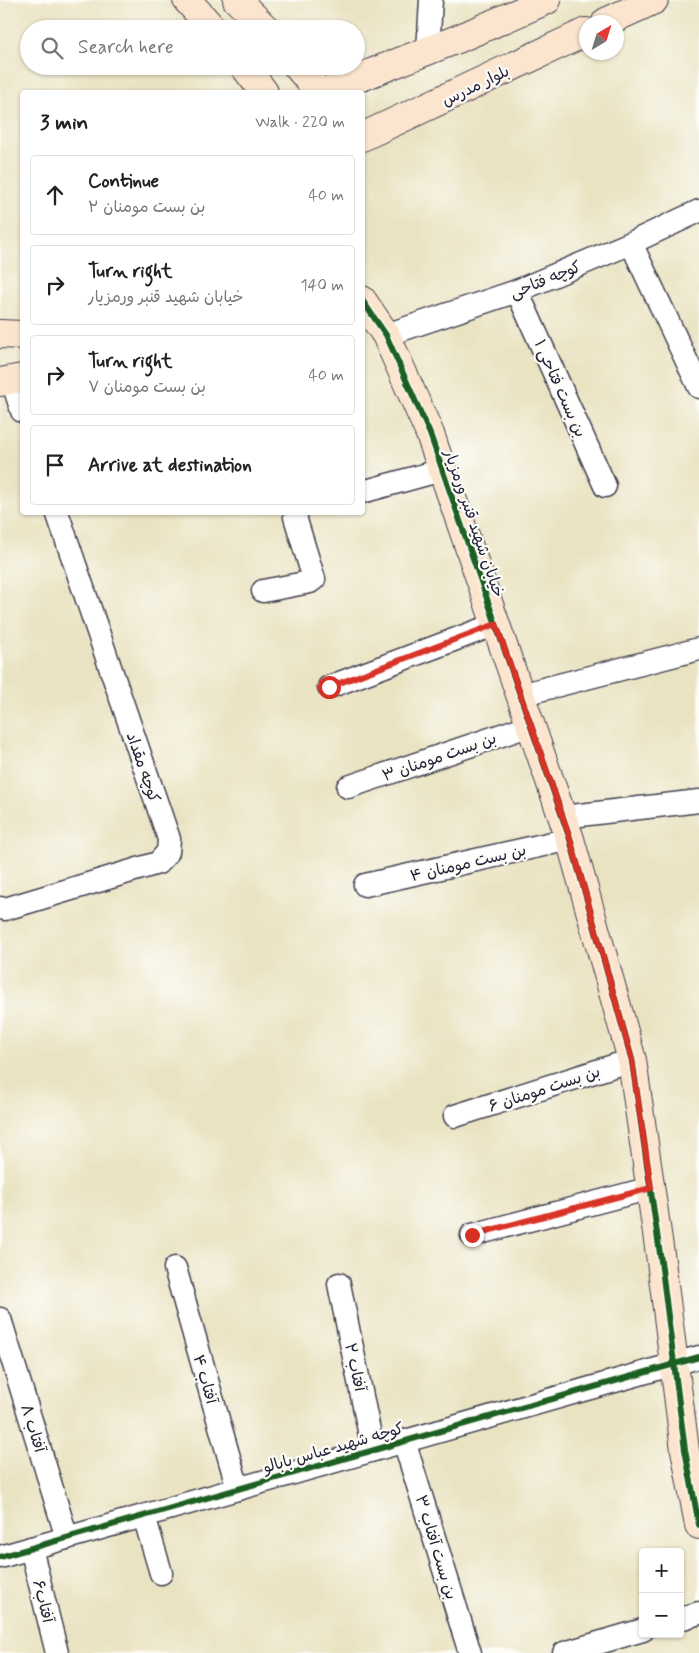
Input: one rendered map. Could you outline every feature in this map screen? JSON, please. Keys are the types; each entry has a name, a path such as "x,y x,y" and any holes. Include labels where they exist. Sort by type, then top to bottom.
{"street":[{"path":"188,0 205,20"},
{"path":"237,0 257,20"},
{"path":"428,51 431,0"},
{"path":"326,90 428,51 547,0"},
{"path":"621,15 654,0"},
{"name":"بلوار مدرس","path":"365,136 579,35"},
{"path":"251,75 262,90"},
{"path":"305,75 319,90"},
{"name":"کوچه فتاحی","path":"386,335 517,291 631,243 699,211"},
{"path":"631,243 699,387"},
{"name":"بن بست فتاحی ۱","path":"517,291 605,486"},
{"name":"خیابان شهید قنبر ورمزیار","path":"365,304 386,335 430,434 566,828 632,1060 651,1188 686,1360 685,1450 699,1525"},
{"path":"0,334 20,335"},
{"path":"11,380 20,405"},
{"path":"365,491 442,470"},
{"name":"کوچه مقداد","path":"0,908 158,862 168,852 169,839 58,515"},
{"path":"262,591 310,582 314,579 296,515"},
{"path":"329,687 496,624"},
{"path":"520,695 699,649"},
{"name":"۳ بن بست مومنان","path":"348,787 531,725"},
{"name":"۴ بن بست مومنان","path":"365,885 566,828 699,802"},
{"name":"۶ بن بست مومنان","path":"455,1116 632,1060"},
{"path":"472,1235 651,1188"},
{"name":"آفتاب ۴","path":"175,1268 238,1489"},
{"name":"آفتاب ۲","path":"339,1284 373,1450"},
{"name":"آفتاب ۸","path":"0,1319 67,1538"},
{"name":"کوچه شهید عباس بابالو","path":"0,1558 686,1360"},
{"name":"بن بست آفتاب ۳","path":"404,1441 470,1653"},
{"path":"144,1516 161,1573"},
{"name":"آفتاب۶","path":"32,1548 57,1653"},
{"path":"684,1618 699,1613"},
{"path":"564,1653 639,1631"}],"cycle path":[{"path":"365,304 386,335 430,434 570,839 632,1060 661,1261 685,1450 699,1525"},
{"path":"0,1557 699,1357"}],"route":[{"path":"329,687 496,624 570,838 632,1060 651,1188 472,1235"}]}
